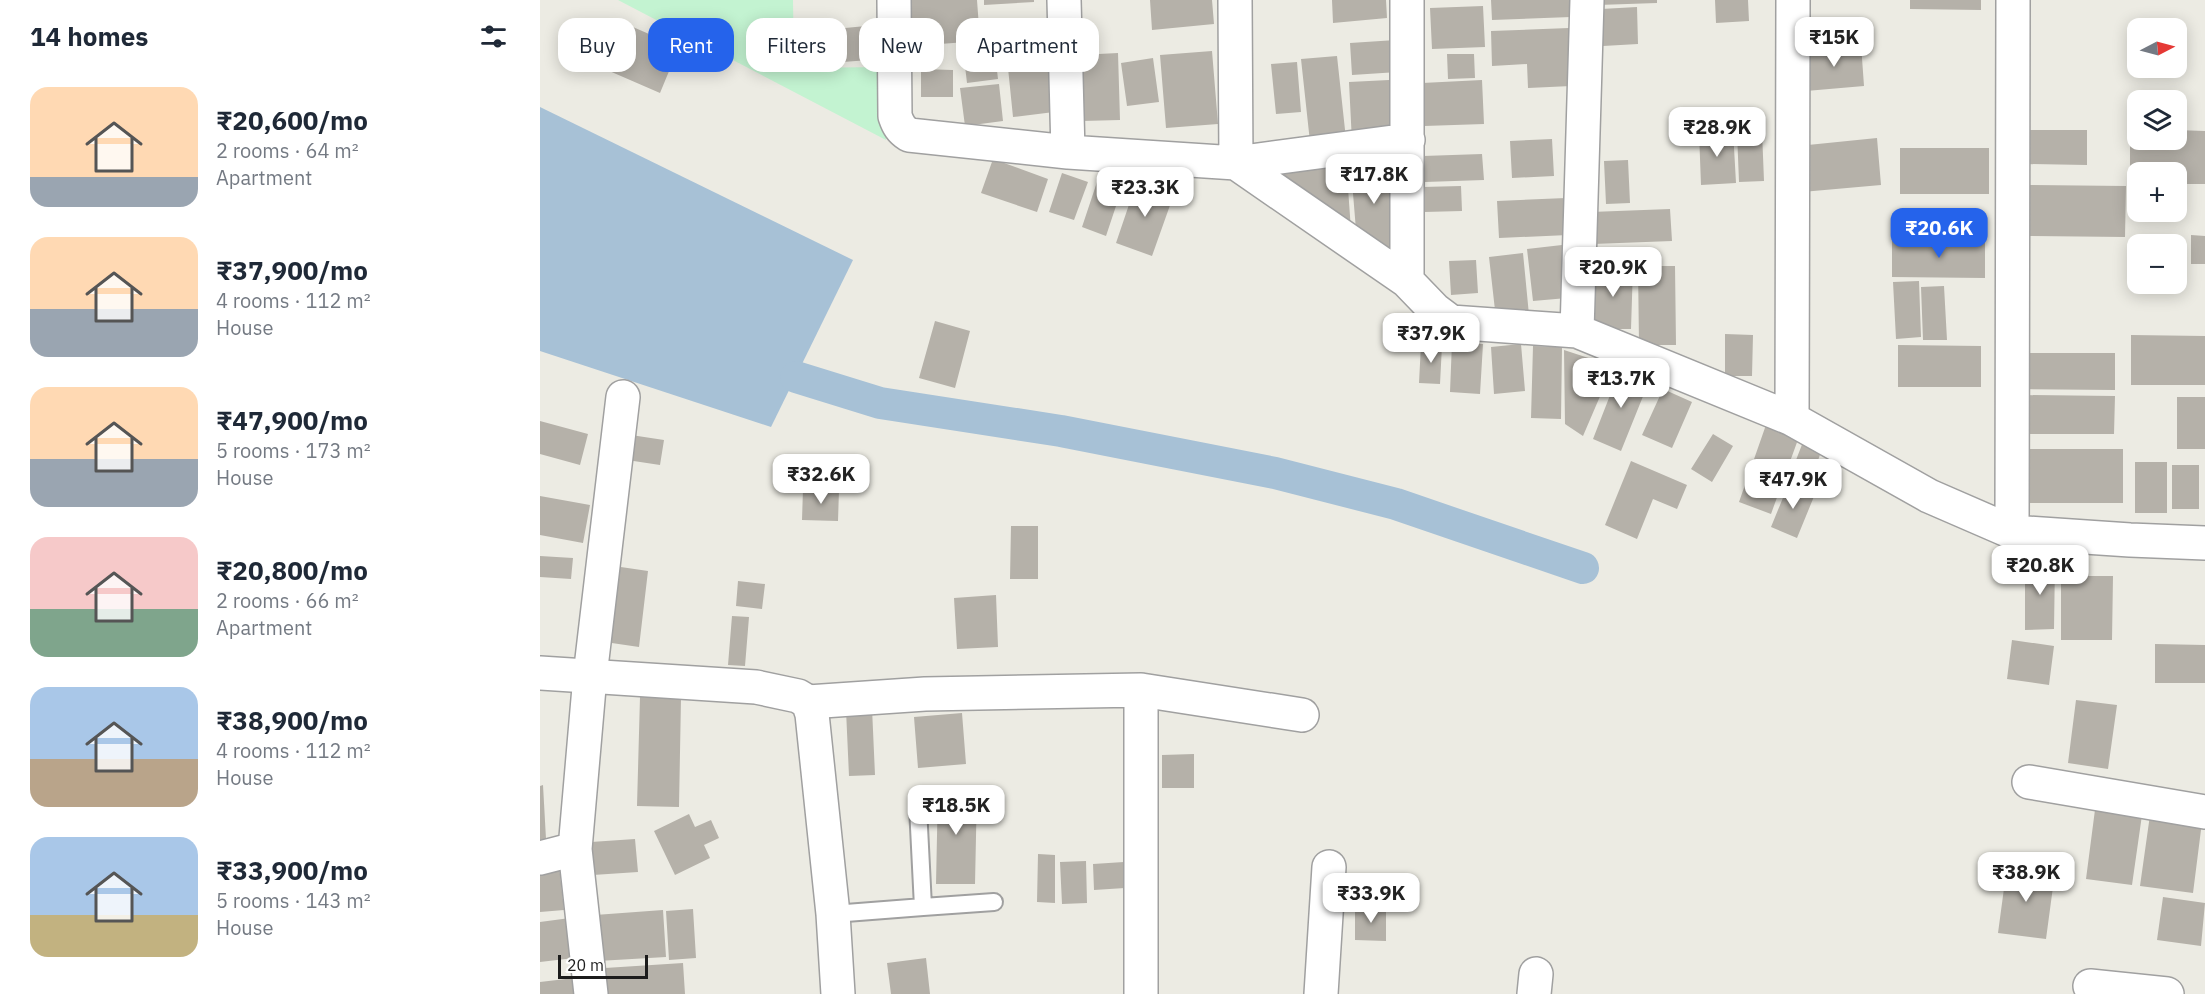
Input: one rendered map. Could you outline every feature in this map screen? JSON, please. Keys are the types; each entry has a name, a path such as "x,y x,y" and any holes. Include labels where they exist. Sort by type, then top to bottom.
{"street":[{"path":"894,0 896,116 897,124 909,135 1068,152 1236,163 1408,140"},
{"path":"1064,0 1068,152"},
{"path":"1235,0 1236,163"},
{"path":"1407,0 1407,281"},
{"path":"1577,331 1587,0"},
{"path":"1792,419 1793,0"},
{"path":"2012,532 2013,0"},
{"path":"1236,163 1407,281 1435,310 1451,322 1577,331 1792,419 1929,496 2012,532 2205,543"},
{"path":"591,994 575,849 590,676 623,397"},
{"path":"540,674 756,687 798,696 808,702 925,694 1141,690 1302,716"},
{"path":"1141,690 1141,994"},
{"path":"808,702 812,714 833,914 838,994"},
{"path":"2029,782 2205,812"},
{"path":"540,858 575,849"},
{"path":"1321,994 1329,867"},
{"path":"2090,986 2167,994"}],"lane":[{"path":"918,807 923,907"},
{"path":"833,914 994,902"}],"green space":[{"path":"618,0 793,0 793,18 746,18 746,67 734,61 734,18 652,18"},
{"path":"847,67 859,67 859,72 884,72 886,140 756,72 847,72"}],"water":[{"path":"540,107 853,260 771,427 540,351"}],"building":[{"path":"909,0 977,0 978,18 956,18 956,43 944,44 944,18 911,18"},
{"path":"984,0 1034,0 1034,2 984,5"},
{"path":"1150,0 1212,0 1214,24 1152,30"},
{"path":"1332,0 1386,0 1387,18 1333,23"},
{"path":"1491,0 1571,0 1571,17 1492,20"},
{"path":"1598,0 1657,0 1657,3 1598,5"},
{"path":"1715,0 1748,0 1749,21 1716,23"},
{"path":"1910,0 1981,0 1981,10 1910,9"},
{"path":"1483,6 1485,47 1432,49 1430,8"},
{"path":"1637,7 1638,44 1603,46 1601,9"},
{"path":"859,27 859,61 847,62 847,28"},
{"path":"636,28 648,34 648,72 669,72 660,93 612,72 636,72"},
{"path":"1569,28 1571,86 1528,88 1527,64 1492,66 1491,31"},
{"path":"1396,40 1398,72 1352,75 1350,43"},
{"path":"1861,44 1864,86 1806,91 1803,50"},
{"path":"1212,51 1218,124 1166,128 1160,55"},
{"path":"1118,53 1120,120 1082,121 1080,72 1099,72 1099,54"},
{"path":"1447,54 1474,54 1475,78 1448,79"},
{"path":"1337,56 1346,139 1310,142 1301,59"},
{"path":"1153,58 1159,102 1127,106 1121,63"},
{"path":"1297,62 1301,112 1276,114 1271,64"},
{"path":"953,70 953,97 921,97 921,72"},
{"path":"966,72 997,72 998,79 967,83"},
{"path":"1008,72 1050,72 1054,112 1013,117"},
{"path":"1389,80 1393,139 1352,142 1349,82"},
{"path":"1482,80 1484,124 1424,126 1422,83"},
{"path":"999,84 1003,121 965,126 960,88"},
{"path":"1733,130 1736,183 1701,185 1699,132"},
{"path":"2025,130 2087,130 2087,165 2025,164"},
{"path":"2187,130 2205,131 2205,184 2187,184 2187,162 2130,162 2130,150 2187,150"},
{"path":"1762,131 1764,181 1739,182 1737,132"},
{"path":"1877,138 1881,185 1802,192 1798,146"},
{"path":"1552,139 1554,176 1512,178 1510,141"},
{"path":"1900,148 1989,148 1989,194 1900,194"},
{"path":"1482,154 1484,180 1425,182 1423,156"},
{"path":"993,159 1048,179 1037,212 981,193"},
{"path":"1346,160 1351,230 1281,188 1281,169"},
{"path":"1628,160 1630,203 1606,204 1604,161"},
{"path":"1389,166 1394,255 1356,230 1351,169"},
{"path":"1062,173 1088,182 1074,220 1049,212"},
{"path":"1137,181 1174,194 1152,256 1116,243"},
{"path":"1097,182 1121,191 1106,236 1082,227"},
{"path":"2025,185 2126,186 2125,237 2025,236"},
{"path":"1461,186 1462,211 1424,212 1422,187"},
{"path":"1566,198 1568,235 1499,238 1497,201"},
{"path":"1670,209 1672,241 1593,244 1591,212"},
{"path":"2191,235 2205,236 2205,264 2191,264"},
{"path":"1892,241 1985,241 1985,278 1892,277"},
{"path":"1562,245 1567,298 1533,301 1527,249"},
{"path":"1523,253 1529,315 1496,319 1489,257"},
{"path":"1476,260 1478,293 1451,295 1449,261"},
{"path":"1595,266 1633,267 1631,329 1594,329"},
{"path":"1638,266 1675,266 1676,345 1639,345"},
{"path":"1919,281 1921,337 1896,339 1893,282"},
{"path":"1944,286 1947,340 1923,340 1921,287"},
{"path":"935,321 970,331 955,388 919,378"},
{"path":"1725,334 1753,335 1752,376 1725,376"},
{"path":"2131,335 2205,336 2205,385 2131,385"},
{"path":"1452,342 1483,344 1480,394 1450,392"},
{"path":"1421,344 1442,345 1440,384 1419,383"},
{"path":"1521,344 1525,391 1494,394 1491,347"},
{"path":"1898,345 1981,346 1981,387 1898,387"},
{"path":"1533,346 1562,347 1561,419 1531,418"},
{"path":"1564,350 1613,366 1583,436 1565,424"},
{"path":"2020,353 2115,353 2115,390 2020,389"},
{"path":"1621,367 1650,379 1621,451 1593,439"},
{"path":"1663,389 1692,402 1672,448 1642,435"},
{"path":"2021,395 2115,396 2114,434 2021,434"},
{"path":"2177,397 2205,397 2205,449 2177,449"},
{"path":"540,421 588,434 580,465 540,454"},
{"path":"1767,422 1800,434 1771,514 1739,502"},
{"path":"1713,434 1733,446 1712,482 1691,469"},
{"path":"631,435 664,440 660,465 627,460"},
{"path":"1803,442 1822,449 1809,486 1789,478"},
{"path":"2026,449 2123,449 2123,503 2026,503"},
{"path":"1631,461 1687,485 1677,509 1653,499 1637,539 1605,525"},
{"path":"2135,462 2167,462 2167,513 2135,513"},
{"path":"2172,465 2199,465 2199,509 2172,509"},
{"path":"1789,483 1815,494 1797,538 1771,527"},
{"path":"803,489 839,490 838,521 802,520"},
{"path":"540,496 590,505 583,543 540,535"},
{"path":"1011,526 1038,526 1038,579 1010,579"},
{"path":"540,556 573,558 571,579 540,577"},
{"path":"2025,562 2055,562 2054,629 2025,630"},
{"path":"614,566 648,571 639,647 605,642"},
{"path":"2061,576 2113,576 2112,640 2061,640"},
{"path":"738,581 765,584 762,609 736,606"},
{"path":"996,595 998,647 957,649 954,598"},
{"path":"732,616 749,617 745,666 728,665"},
{"path":"2012,640 2054,646 2049,685 2007,679"},
{"path":"2155,644 2205,645 2205,683 2155,683"},
{"path":"640,697 681,698 679,807 637,806"},
{"path":"2076,700 2117,705 2108,769 2068,763"},
{"path":"872,708 875,775 849,776 846,710"},
{"path":"962,713 966,764 918,768 914,717"},
{"path":"1194,754 1194,788 1162,788 1162,755"},
{"path":"543,785 546,839 540,840 540,786"},
{"path":"938,788 977,789 975,884 936,884"},
{"path":"2096,802 2143,808 2132,885 2086,879"},
{"path":"689,814 695,827 711,820 719,838 704,845 710,858 675,875 654,831"},
{"path":"2150,815 2202,822 2193,893 2140,886"},
{"path":"635,839 638,872 593,875 591,842"},
{"path":"1038,854 1055,855 1055,903 1037,902"},
{"path":"1086,861 1087,903 1062,904 1060,862"},
{"path":"1124,862 1125,888 1094,890 1093,864"},
{"path":"559,865 564,910 540,912 540,867"},
{"path":"2007,866 2055,872 2046,939 1998,933"},
{"path":"2163,897 2205,903 2201,946 2157,940"},
{"path":"1355,907 1386,907 1386,941 1355,940"},
{"path":"693,909 696,958 669,960 666,911"},
{"path":"663,910 666,957 598,961 595,915"},
{"path":"570,918 574,958 540,962 540,922"},
{"path":"926,958 930,994 891,994 887,963"},
{"path":"683,963 685,994 607,994 605,968"},
{"path":"574,978 576,994 540,994 540,982"}],"waterway":[{"path":"796,377 880,403 1061,431 1275,473 1396,504 1583,568"}]}
